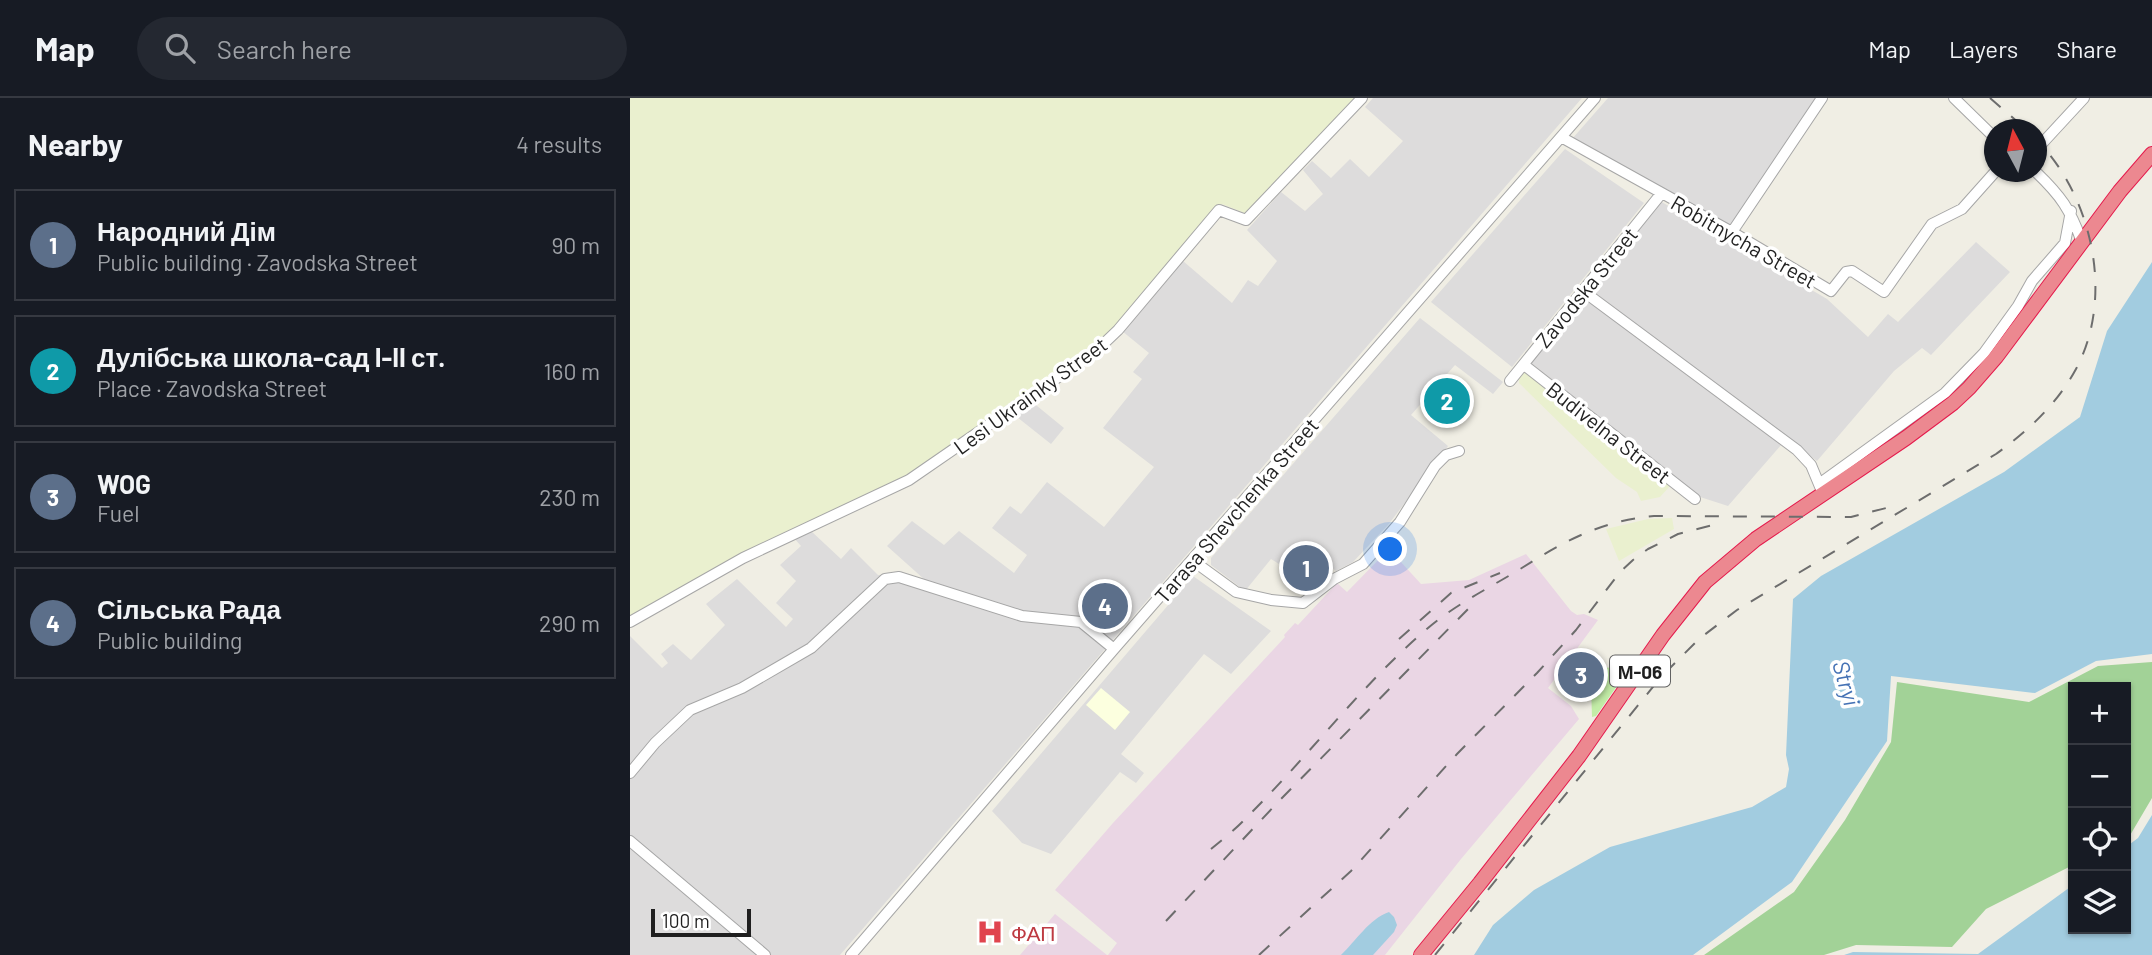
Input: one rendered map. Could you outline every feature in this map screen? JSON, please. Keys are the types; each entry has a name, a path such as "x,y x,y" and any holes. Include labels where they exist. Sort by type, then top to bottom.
{"highway":[{"name":"М-06","path":"1421,955 1579,756 1705,582 1745,547 1821,490 1915,431 1969,388 1996,357 2120,191 2152,154"}],"street":[{"name":"Lesi Ukrainky Street","path":"630,622 743,558 909,480 1096,351 1118,330 1219,211 1246,220 1362,98"},
{"name":"Tarasa Shevchenka Street","path":"851,955 1595,98"},
{"path":"1732,232 1822,98"},
{"path":"1954,98 1984,127"},
{"path":"2047,138 2084,98"},
{"name":"Robitnycha Street","path":"1561,137 1732,232 1831,291 1846,272 1852,271 1884,292 1932,224 1962,209 1986,182"},
{"path":"2045,182 2071,211 2082,242"},
{"name":"Zavodska Street","path":"1510,381 1661,194"},
{"path":"1583,292 1797,450 1811,465 1821,490 1945,393 1984,353 2018,306 2032,281 2064,243 2071,211"},
{"name":"Budivelna Street","path":"1524,365 1695,499"},
{"path":"1192,560 1236,592 1270,600 1303,603 1334,579 1363,564 1400,522 1435,466 1446,456 1459,450"},
{"path":"630,773 655,743 690,710 741,688 811,648 885,579 899,577 1022,615 1081,622 1114,649"},
{"path":"630,841 765,955"}],"shaded area":[{"path":"630,98 1358,98 1247,214 1222,204 1095,349 910,474 630,619"},
{"path":"1373,98 1582,98 840,955 630,955 630,636 662,668 668,663 661,654 673,644 691,660 725,625 706,604 737,579 786,627 793,619 776,603 796,581 780,565 801,546 794,538 810,530 841,559 851,548 878,575 899,574 925,580 887,546 912,521 944,545 959,531 1014,573 1027,555 992,528 1010,506 1021,514 1047,482 1104,527 1154,467 1103,428 1142,379 1133,372 1149,353 1122,331 1183,261 1232,303 1248,280 1258,286 1277,261 1247,230 1281,192 1305,211 1323,194 1303,170 1312,161 1331,178 1350,159 1369,177 1403,141 1365,107"},
{"path":"1608,98 1818,98 1732,227 1572,139"},
{"path":"1565,149 1644,203 1512,367 1431,302"},
{"path":"1660,201 1827,299 1868,337 1888,314 1898,322 1976,242 2010,272 1931,355 1922,348 1894,371 1817,461 1590,289"},
{"path":"1584,298 1782,444 1728,506 1697,496 1531,363"},
{"path":"1420,318 1503,382 1493,394 1455,365 1411,415 1448,446 1388,525 1353,562 1336,571 1299,543 1279,564 1271,559 1245,591 1211,565 1211,558"},
{"path":"1525,369 1671,485 1660,497 1641,501 1637,492 1616,478 1519,383 1519,376"},
{"path":"1031,401 1064,428 1051,444 1013,414"},
{"path":"1672,518 1674,529 1619,561 1606,529 1648,519"},
{"path":"1389,549 1421,584 1469,580 1526,554 1571,611 1598,620 1548,688 1571,706 1579,719 1461,859 1385,955 1108,955 1117,943 1055,890 1295,623 1298,625 1337,583 1347,592"},
{"path":"1193,576 1271,631 1231,674 1204,654 1121,754 1144,773 1136,783 1120,772 1051,854 1022,843 992,811"},
{"path":"1101,688 1130,712 1115,730 1086,705"},
{"path":"1055,914 1107,955 1020,955"}],"green space":[{"path":"2152,662 2152,798 2131,834 2131,682 2068,682 2068,868 1986,909 1952,947 1856,945 1824,955 1704,955 1794,892 1845,820 1891,742 1897,682 2029,702 2098,666"},
{"path":"1623,666 1626,673 1596,716 1592,717 1591,686 1605,668"}],"water":[{"name":"Stryi","path":"2152,262 2152,654 2096,661 2035,693 1891,676 1887,741 1792,882 1693,955 1474,955 1493,925 1534,890 1610,847 1752,807 1786,787 1789,769 1786,755 1793,599 1821,576 2004,472 2080,417 2107,331"},
{"path":"2152,815 2152,955 1844,955 1853,952 1978,954 2068,889 2068,934 2131,934 2131,843 2138,838"},
{"path":"1389,912 1397,925 1373,955 1341,955 1369,925"}],"railway":[{"path":"1990,98 2014,119"},
{"path":"1435,955 1661,677 1699,639 1737,610 1996,454 2030,426 2060,394 2076,369 2088,340 2094,310 2095,279 2092,248 2084,218 2071,189 2047,152"},
{"path":"1211,849 1243,821 1380,673 1428,628 1460,605 1566,542 1599,528 1654,516 1851,517 1898,505"},
{"path":"1259,955 1351,871 1457,754 1576,630 1620,572 1648,549 1678,534 1717,524"},
{"path":"1399,639 1451,593 1500,573"},
{"path":"1166,921 1280,800 1471,606"}],"place":[{"name":"Дулібська школа-сад I-II ст.","path":"1447,401"},
{"name":"Народний Дім","path":"1306,568"},
{"name":"Сільська Рада","path":"1105,606"},
{"name":"WOG","path":"1581,675"},
{"name":"ФАП","path":"990,932"}]}
